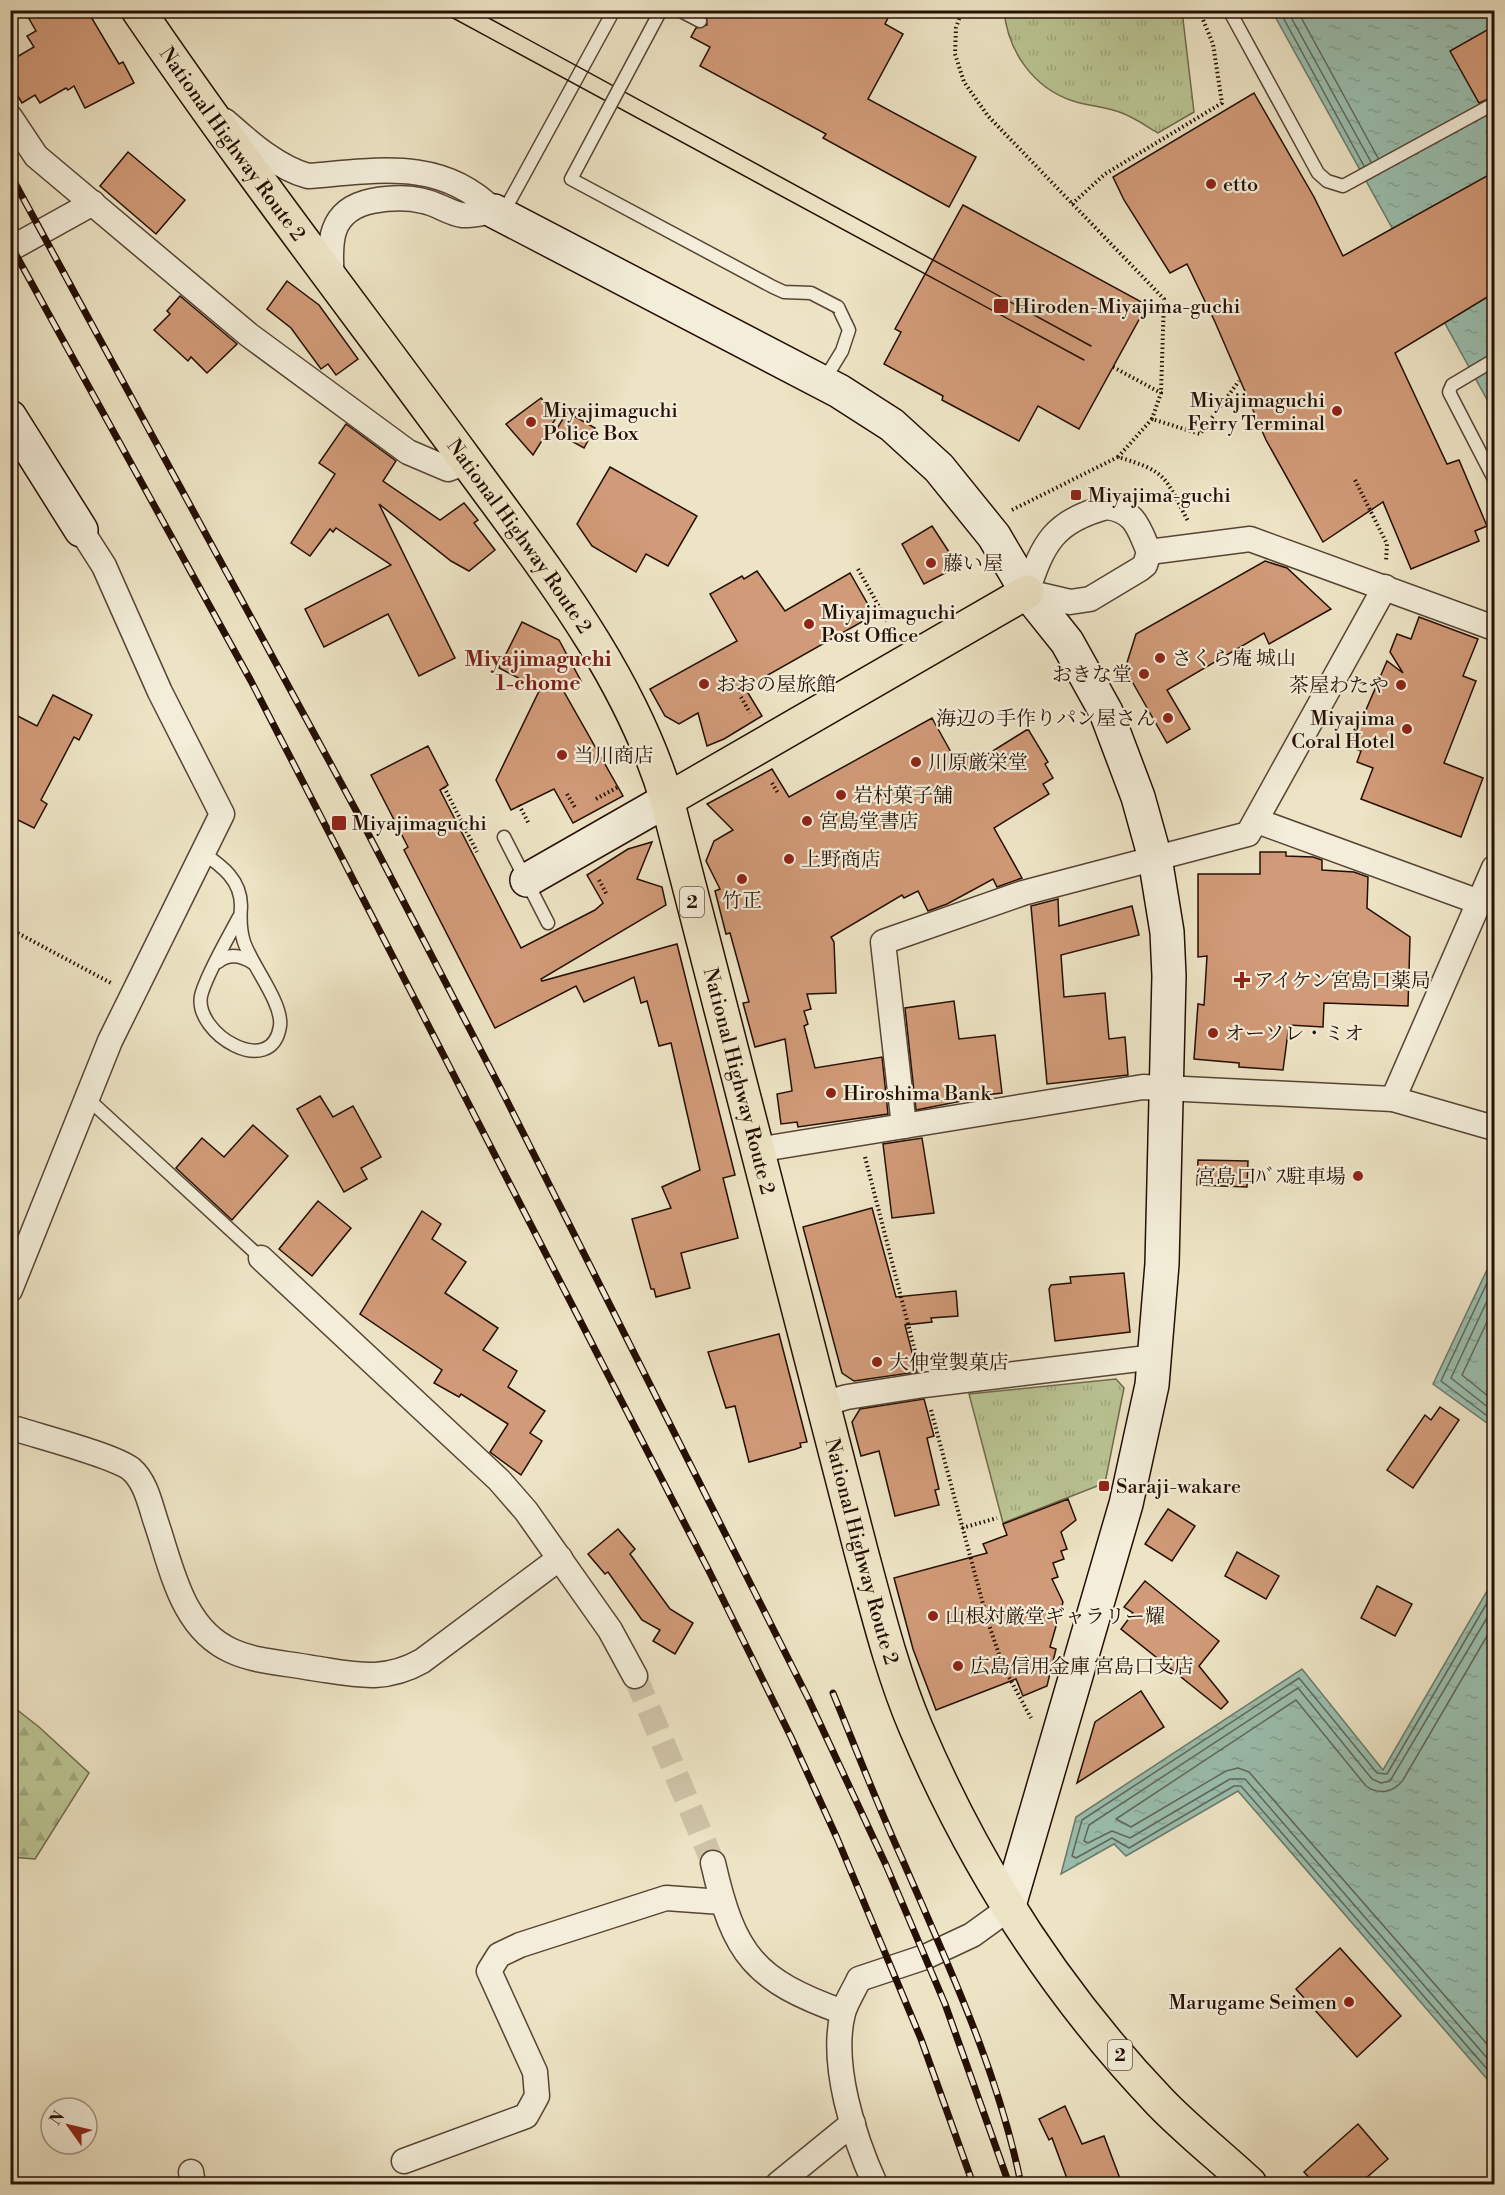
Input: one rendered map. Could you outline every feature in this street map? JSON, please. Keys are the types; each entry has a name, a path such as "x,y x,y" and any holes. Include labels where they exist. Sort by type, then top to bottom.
{"main road":[{"name":"National Highway Route 2","path":"138,10 198,98 549,574 595,645 655,761 881,1624 915,1726 956,1812 1008,1909 1030,1944 1084,2013 1161,2102 1250,2184"},
{"path":"667,800 1027,592"}],"street":[{"path":"198,98 270,158 297,173 308,176 395,169 436,177 470,191 480,196 498,213 823,382 892,425 939,468 994,536 1027,592 1067,642 1106,712 1138,797 1155,858 1167,932 1167,1089 1162,1264 1155,1357 1141,1444 1126,1504 1008,1909 972,1935 926,1958 859,1979 843,2012 840,2066 853,2123 875,2184"},
{"path":"10,117 36,156 249,336 408,452 448,469 467,462"},
{"path":"332,280 330,254 335,228 344,213 357,204 398,198 424,201 462,215 498,213"},
{"path":"10,249 93,203"},
{"path":"10,417 104,566 160,692 222,814 112,1035 10,1290"},
{"path":"1027,592 1045,543 1057,532 1090,512 1107,507 1122,509 1135,520 1149,552"},
{"path":"1149,552 1250,539 1494,628"},
{"path":"1027,592 1070,602 1090,600 1140,569 1149,552"},
{"path":"904,1126 884,942 1023,893 1248,834 1385,587"},
{"path":"527,880 667,800"},
{"path":"1257,821 1479,902"},
{"path":"1393,1099 1494,868"},
{"path":"756,1150 1143,1087 1393,1099 1494,1128"},
{"path":"261,1258 500,1480 526,1511 610,1630 636,1676"},
{"path":"822,1404 847,1397 924,1385 1155,1357"},
{"path":"10,1427 130,1468 146,1491 180,1594 192,1617 209,1637 232,1652 257,1659 365,1676 385,1676 405,1671 423,1661 560,1558"},
{"path":"713,1863 722,1902 739,1943 766,1976 801,1997 843,2012"},
{"path":"404,2161 526,2116 537,2096 535,2072 489,1971 500,1955 520,1945 666,1898 722,1902"},
{"path":"778,2184 853,2123"}],"lane":[{"path":"498,213 614,10"},
{"path":"661,10 571,179 773,287 784,292 811,293 838,307 849,330 842,351 823,382"},
{"path":"679,10 700,21"},
{"path":"1229,10 1318,173 1327,181 1344,186 1485,108"},
{"path":"1494,360 1452,385 1449,392 1494,479"},
{"path":"504,837 549,923"},
{"path":"203,853 223,867 236,885 241,905 239,917 201,997 203,1016 209,1025 245,1052 261,1050 270,1044 279,1026 279,1015 253,963 242,936 239,917"},
{"path":"217,962 228,955 253,963"},
{"path":"87,1098 261,1258"}],"path":[{"path":"962,10 956,28 955,54 964,82 988,116 1164,299 1161,393 1152,419 1118,457"},
{"path":"1072,204 1104,174 1222,103 1213,44 1198,10"},
{"path":"1113,367 1161,393"},
{"path":"1152,419 1200,434 1239,381"},
{"path":"1355,480 1387,544 1385,587"},
{"path":"858,569 887,621"},
{"path":"741,697 750,713"},
{"path":"772,783 778,793"},
{"path":"444,787 477,852"},
{"path":"597,799 618,787"},
{"path":"567,795 576,809"},
{"path":"519,805 529,824"},
{"path":"599,880 607,895"},
{"path":"10,929 120,988"},
{"path":"858,1133 962,1528 1004,1666 1024,1708 1034,1721"},
{"path":"962,1528 997,1518"}],"green space":[{"path":"1004,11 1182,11 1194,112 1158,133 1122,113 1073,101 1059,95 1035,77 1017,54 1006,26"},
{"path":"1116,1379 1124,1388 1105,1483 1003,1523 969,1394"},
{"path":"11,1705 39,1727 89,1773 35,1859 11,1857"}],"water":[{"path":"1272,11 1494,11 1494,412"},
{"path":"1494,1255 1494,1428 1433,1384"},
{"path":"1494,1579 1494,2087 1238,1791 1126,1856 1114,1844 1061,1874 1076,1817 1302,1669 1383,1770"}],"building":[{"path":"24,10 87,10 119,64 123,62 134,83 85,108 74,86 40,103 35,95 22,103 10,83 10,61 34,47 27,36 36,31"},
{"path":"706,10 892,10 885,24 903,34 868,99 976,157 949,207 823,138 826,134 700,66 710,47 691,37 696,28 707,25"},
{"path":"1494,26 1494,102 1488,99 1479,103 1450,51"},
{"path":"1254,93 1314,197 1343,256 1494,172 1494,293 1395,353 1447,464 1459,460 1487,526 1475,531 1479,541 1411,569 1383,502 1323,542 1266,440 1187,264 1170,273 1124,200 1113,177"},
{"path":"1494,112 1494,131 1487,117"},
{"path":"128,152 185,200 156,234 100,186"},
{"path":"963,205 1147,305 1079,429 1038,406 1019,441 942,400 943,396 884,364 901,332 895,329"},
{"path":"287,281 319,305 358,359 336,375 328,364 321,369 291,328 267,309"},
{"path":"180,296 237,344 207,373 191,357 188,361 154,330 170,314 167,311"},
{"path":"541,398 556,418 533,455 506,424"},
{"path":"567,412 595,428 584,448 555,432"},
{"path":"346,424 396,461 383,481 440,520 464,503 478,520 474,523 495,550 469,571 451,561 379,504 455,658 419,676 388,614 324,647 305,609 391,565 336,528 333,532 330,529 310,556 291,543 335,474 319,463"},
{"path":"610,467 697,516 668,566 646,554 636,572 592,546 577,524"},
{"name":"藤い屋","path":"932,526 951,555 949,571 924,584 902,544"},
{"path":"1265,561 1287,568 1331,609 1269,644 1264,633 1167,690 1190,729 1167,743 1125,669 1136,634"},
{"path":"757,571 785,611 850,573 874,615 745,688 762,716 724,739 707,746 698,713 679,724 665,716 650,689 737,641 710,594 742,576 744,579"},
{"name":"Miyajima Coral Hotel","path":"1419,617 1478,639 1463,676 1476,681 1444,763 1483,778 1461,837 1361,799 1373,768 1357,762 1361,751 1350,747 1387,661 1403,673 1390,652 1397,634 1411,639"},
{"path":"522,622 559,640 581,681 563,690 623,796 573,823 554,789 511,810 496,780 540,689 499,668"},
{"path":"53,695 92,715 79,740 74,737 41,800 47,804 34,828 10,816 10,712 37,726"},
{"path":"932,718 957,763 976,752 980,759 1028,729 1048,762 1045,764 1053,778 1043,784 1049,794 994,828 1022,878 997,887 993,879 947,904 928,911 918,891 904,898 902,895 831,937 834,942 836,993 807,994 811,1009 804,1011 808,1024 804,1026 815,1068 882,1057 888,1114 798,1127 797,1122 781,1124 777,1094 792,1091 785,1039 755,1047 743,1003 749,1002 730,933 726,934 715,891 720,889 706,861 714,841 733,830 707,804 772,769 789,797"},
{"path":"428,746 448,785 440,790 521,948 595,910 603,903 587,875 628,849 652,842 637,879 662,887 666,905 541,979 542,981 677,944 735,1175 723,1178 738,1238 681,1253 690,1288 656,1297 654,1289 651,1289 632,1219 671,1208 662,1187 700,1170 671,1043 659,1046 647,1001 641,1003 634,977 584,1002 576,986 495,1028 404,850 408,847 371,775"},
{"path":"1260,852 1286,852 1286,856 1313,857 1322,860 1322,870 1354,872 1368,877 1367,908 1410,937 1408,1006 1324,1003 1323,1027 1289,1025 1283,1070 1239,1067 1239,1063 1194,1059 1198,1004 1204,1005 1207,956 1198,957 1198,874 1260,874"},
{"path":"1058,899 1059,926 1132,906 1139,935 1061,955 1064,997 1105,993 1109,1039 1125,1037 1128,1075 1047,1084 1031,906"},
{"path":"954,1001 959,1039 995,1035 1002,1093 967,1097 967,1100 916,1110 905,1008"},
{"path":"320,1096 333,1117 353,1106 381,1157 361,1168 367,1179 344,1192 297,1109"},
{"path":"253,1125 288,1156 232,1220 176,1168 202,1138 224,1157"},
{"path":"922,1138 934,1213 892,1218 883,1144"},
{"path":"1198,1160 1248,1161 1247,1187 1197,1185"},
{"path":"318,1201 351,1228 312,1276 279,1249"},
{"path":"872,1208 896,1297 956,1291 958,1316 931,1318 932,1322 905,1325 917,1372 854,1381 842,1373 803,1227"},
{"path":"422,1211 441,1224 432,1239 466,1262 445,1293 498,1328 483,1350 517,1371 508,1387 545,1411 530,1433 542,1441 521,1475 490,1452 508,1424 461,1394 459,1397 434,1383 442,1370 360,1314"},
{"path":"1124,1273 1130,1332 1055,1341 1049,1289 1051,1285 1071,1283 1070,1277"},
{"path":"779,1334 807,1442 800,1443 801,1447 796,1449 749,1462 735,1406 726,1408 708,1352"},
{"path":"924,1399 934,1436 927,1438 939,1489 935,1490 939,1505 895,1516 879,1451 861,1456 852,1422 860,1409"},
{"path":"1440,1407 1459,1420 1413,1488 1387,1470 1425,1415 1431,1420"},
{"path":"1068,1499 1076,1520 1061,1532 1067,1549 1061,1551 1064,1559 1053,1563 1058,1577 1052,1579 1063,1602 1050,1647 1056,1649 1047,1686 1023,1696 1016,1679 936,1710 913,1649 894,1578 987,1553 983,1544 1007,1535 1003,1524"},
{"path":"1168,1509 1195,1526 1172,1561 1145,1544"},
{"path":"618,1529 635,1549 630,1554 670,1609 693,1623 675,1654 653,1641 660,1630 642,1620 608,1572 605,1574 588,1554"},
{"path":"1237,1552 1279,1576 1266,1599 1225,1576"},
{"path":"1145,1581 1219,1641 1199,1666 1228,1702 1221,1709 1121,1629 1133,1613 1124,1607"},
{"path":"1377,1586 1412,1604 1395,1636 1361,1618"},
{"path":"1141,1691 1164,1727 1077,1783 1095,1722"},
{"name":"Marugame Seimen","path":"1340,1948 1401,2016 1357,2057 1296,1989"},
{"path":"1065,2106 1082,2144 1104,2136 1122,2184 1069,2184 1052,2138 1049,2140 1039,2119"},
{"path":"1358,2124 1388,2159 1359,2184 1315,2184 1304,2172"}],"tunnel":[{"path":"635,1676 713,1863"}],"tram line":[{"path":"438,10 1084,360"},
{"path":"474,10 1091,346"}],"railway":[{"path":"10,174 359,816 505,1097 808,1698 886,1865 945,2004 1009,2184"},
{"path":"10,244 251,681 709,1571 791,1737 837,1838 921,2039 973,2184"},
{"path":"833,1693 971,2020 999,2101 1021,2184"}],"place":[{"name":"etto","path":"1211,184"},
{"name":"Hiroden-Miyajima-guchi","path":"1001,306"},
{"name":"Miyajimaguchi Ferry Terminal","path":"1337,411"},
{"name":"Miyajimaguchi Police Box","path":"531,422"},
{"name":"Miyajima-guchi","path":"1076,495"},
{"name":"藤い屋","path":"931,563"},
{"name":"Miyajimaguchi Post Office","path":"809,624"},
{"name":"さくら庵 城山","path":"1160,658"},
{"name":"おきな堂","path":"1144,674"},
{"name":"おおの屋旅館","path":"704,684"},
{"name":"茶屋わたや","path":"1401,685"},
{"name":"海辺の手作りパン屋さん","path":"1168,718"},
{"name":"Miyajima Coral Hotel","path":"1407,729"},
{"name":"当川商店","path":"562,755"},
{"name":"川原厳栄堂","path":"916,762"},
{"name":"岩村菓子舗","path":"841,795"},
{"name":"宮島堂書店","path":"807,821"},
{"name":"Miyajimaguchi","path":"339,823"},
{"name":"上野商店","path":"789,859"},
{"name":"竹正","path":"742,879"},
{"name":"アイケン宮島口薬局","path":"1242,980"},
{"name":"オーソレ・ミオ","path":"1213,1033"},
{"name":"Hiroshima Bank","path":"831,1093"},
{"name":"宮島口ﾊﾞｽ駐車場","path":"1358,1176"},
{"name":"大伸堂製菓店","path":"877,1362"},
{"name":"Saraji-wakare","path":"1104,1486"},
{"name":"山根対厳堂ギャラリー耀","path":"933,1616"},
{"name":"広島信用金庫 宮島口支店","path":"958,1666"},
{"name":"Marugame Seimen","path":"1349,2002"}],"district":[{"name":"Miyajimaguchi 1-chome","path":"538,671"}]}
